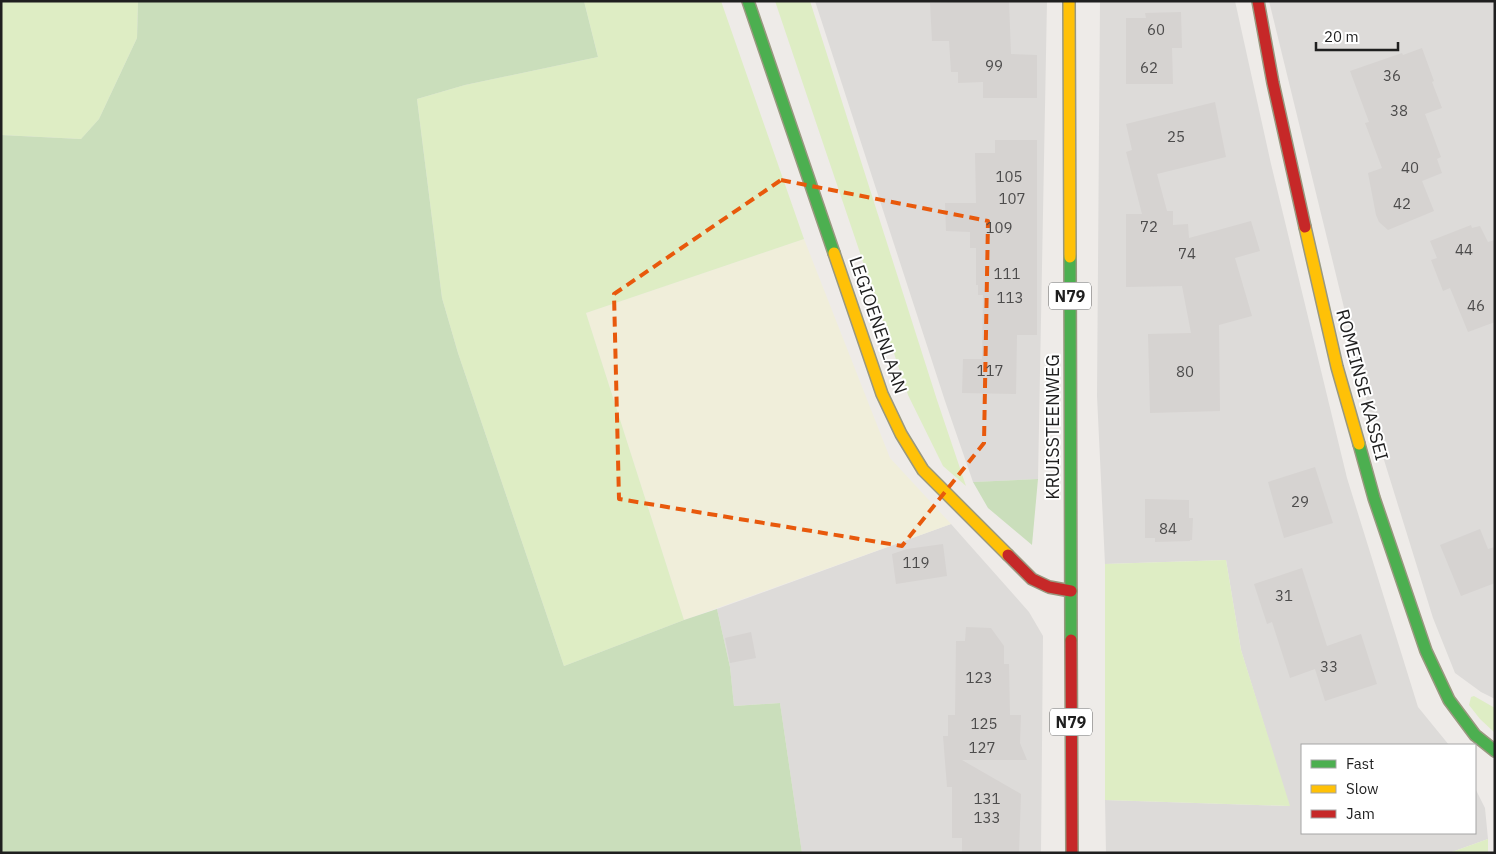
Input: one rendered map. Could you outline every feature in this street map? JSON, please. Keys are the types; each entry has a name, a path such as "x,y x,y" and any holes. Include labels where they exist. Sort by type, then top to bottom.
{"street":[{"name":"LEGIOENENLAAN","path":"748,1 882,394 901,434 923,470 1032,578 1049,587 1071,591"},
{"name":"KRUISSTEENWEG","path":"1069,1 1072,853"},
{"name":"ROMEINSE KASSEI","path":"1258,1 1273,83 1337,367 1374,498 1426,651 1449,700 1475,735 1495,751"}],"highlighted area":[{"path":"781,180 988,221 984,443 902,546 619,499 614,294"}],"shaded area":[{"path":"815,1 1047,1 1038,479 973,482"},
{"path":"1100,1 1235,1 1271,164 1347,478 1418,707 1448,744 1301,744 1301,834 1476,834 1476,790 1485,808 1488,839 1449,853 1106,853 1105,800 1289,806 1241,650 1226,560 1105,564 1097,396"},
{"path":"1269,1 1495,1 1495,699 1481,692 1455,673 1433,618 1371,418"},
{"path":"804,239 890,458 951,524 684,620 586,313"},
{"path":"951,524 1029,612 1043,636 1041,853 802,853 780,703 734,706 730,667 717,609"}],"green space":[{"path":"1,1 138,1 137,38 99,119 81,139 1,135"},
{"path":"138,1 584,1 598,57 465,85 417,99 442,298 458,353 564,666 717,609 730,667 734,706 780,703 802,853 1,853 1,135 81,139 99,119 137,38"},
{"path":"584,1 721,1 804,239 586,313 684,620 564,666 458,353 442,298 417,99 465,85 598,57"},
{"path":"775,1 810,1 966,486 943,466 908,395"},
{"path":"1038,479 1032,545 988,508 973,482"},
{"path":"1226,560 1241,650 1290,806 1105,800 1105,564"},
{"path":"1474,696 1495,708 1495,733 1469,705 1471,697"},
{"path":"1488,839 1488,853 1449,853"}],"building":[{"path":"1009,1 1011,54 1037,55 1037,98 983,98 983,82 958,83 958,72 951,72 949,41 932,41 930,3"},
{"path":"1181,12 1182,48 1172,48 1173,84 1126,84 1126,18 1146,18 1145,13"},
{"path":"1422,48 1442,108 1425,114 1441,157 1437,159 1442,173 1422,181 1434,211 1388,230 1379,222 1376,215 1368,173 1382,168 1365,123 1369,122 1350,71"},
{"path":"1215,102 1226,157 1157,174 1167,211 1173,211 1173,225 1188,224 1189,238 1251,221 1260,251 1235,258 1252,316 1219,325 1220,411 1150,413 1148,334 1191,333 1182,286 1126,287 1126,214 1142,214 1126,152 1132,150 1126,124"},
{"path":"995,140 1037,140 1037,335 1017,335 1016,394 962,393 963,359 982,359 983,295 978,295 978,285 976,285 976,248 970,248 970,232 946,231 945,203 976,203 975,153 995,153"},
{"path":"1471,225 1472,228 1480,226 1488,242 1495,240 1495,322 1468,332 1450,288 1443,291 1431,260 1437,258 1430,241"},
{"path":"1315,467 1333,523 1284,538 1268,482"},
{"path":"1145,499 1189,500 1189,518 1193,518 1192,540 1155,542 1155,538 1145,538"},
{"path":"1480,529 1488,549 1495,547 1495,583 1461,596 1440,545"},
{"path":"943,544 947,576 896,584 892,554 907,549"},
{"path":"1302,568 1327,646 1361,634 1377,684 1325,701 1315,669 1290,678 1272,622 1267,624 1254,584"},
{"path":"966,627 991,628 1004,646 1004,664 1009,664 1010,715 1021,715 1020,743 1027,760 962,760 1021,794 1019,853 962,853 962,838 952,838 952,787 947,787 943,736 948,736 948,715 955,715 956,641 965,641"},
{"path":"751,632 756,658 730,663 725,638"}],"traffic: fast":[{"path":"748,1 834,253"},
{"path":"1070,257 1071,640"},
{"path":"1359,444 1374,498 1426,651 1449,700 1475,735 1495,751"}],"traffic: slow":[{"path":"1069,1 1070,257"},
{"path":"1305,227 1337,367 1359,444"},
{"path":"834,253 882,394 901,434 923,470 1008,555"}],"traffic: jam":[{"path":"1258,1 1273,83 1305,227"},
{"path":"1008,555 1032,579 1049,587 1071,591"},
{"path":"1071,640 1072,853"}]}
